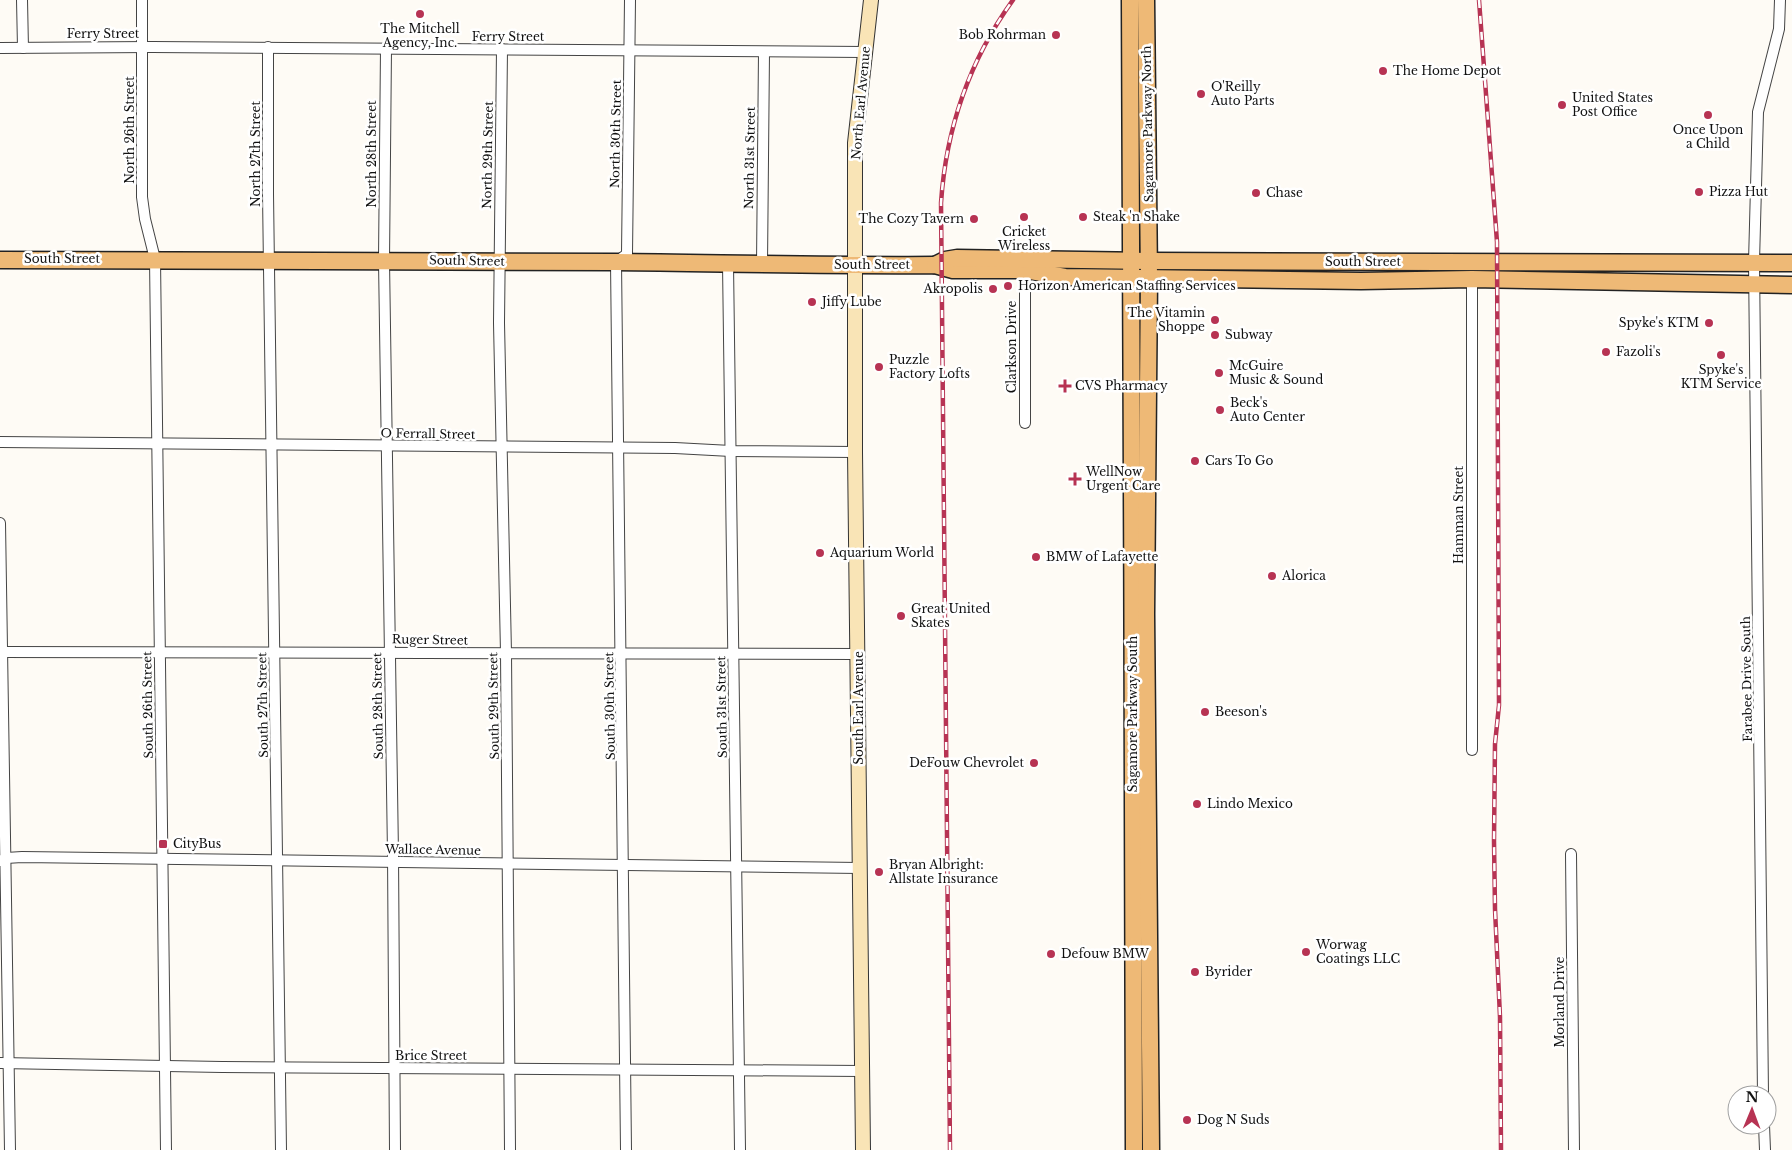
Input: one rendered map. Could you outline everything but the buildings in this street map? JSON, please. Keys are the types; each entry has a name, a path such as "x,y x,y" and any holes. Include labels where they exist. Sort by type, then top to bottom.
{"main road":[{"name":"Sagamore Parkway North","path":"1129,278 1130,0"},
{"name":"Sagamore Parkway North","path":"1146,0 1149,278"},
{"name":"South Street","path":"935,265 951,258 1571,264 1792,263"},
{"name":"South Street","path":"0,260 155,259 935,265 953,270 1025,270 1065,277 1361,281 1472,279 1792,286"},
{"path":"1571,264 1571,281"},
{"name":"Sagamore Parkway South","path":"1129,278 1134,824 1134,1150"},
{"name":"Sagamore Parkway South","path":"1149,278 1146,620 1152,1150"}],"street":[{"path":"22,0 23,48"},
{"name":"North 26th Street","path":"142,0 142,197 145,219 155,259"},
{"name":"North 30th Street","path":"616,262 627,254 630,0"},
{"name":"North Earl Avenue","path":"855,265 855,142 871,0"},
{"name":"Farabee Drive South","path":"1763,1085 1754,262 1758,112 1779,29 1780,0"},
{"name":"Ferry Street","path":"0,48 386,48 866,52"},
{"name":"North 27th Street","path":"268,48 269,260"},
{"name":"North 28th Street","path":"384,261 386,48"},
{"name":"North 29th Street","path":"500,262 502,49"},
{"name":"North 31st Street","path":"762,264 764,52"},
{"name":"South 26th Street","path":"155,259 166,1150"},
{"name":"South 27th Street","path":"269,260 281,1150"},
{"name":"South 28th Street","path":"384,261 393,862 395,1150"},
{"name":"South 29th Street","path":"500,262 501,448 506,653 510,1150"},
{"name":"South 30th Street","path":"616,262 622,654 626,1150"},
{"name":"South 31st Street","path":"728,264 740,1150"},
{"name":"South Earl Avenue","path":"855,265 863,1150"},
{"name":"Clarkson Drive","path":"1025,270 1025,423"},
{"name":"Hamman Street","path":"1472,279 1472,750"},
{"name":"O Ferrall Street","path":"0,442 387,447 675,448 731,451 856,452"},
{"path":"0,523 5,1063 10,1150"},
{"name":"Ruger Street","path":"2,652 859,654"},
{"name":"Morland Drive","path":"1571,854 1574,1150"},
{"name":"Wallace Avenue","path":"4,856 860,868"},
{"name":"Brice Street","path":"5,1063 165,1066 863,1071"},
{"path":"1764,1135 1764,1150"}],"railway":[{"path":"950,1150 941,203 948,148 962,96 984,47 997,23 1013,0"},
{"path":"1479,0 1497,242 1499,705 1495,744 1494,841 1500,1017 1501,1150"}],"place":[{"name":"The Mitchell Agency, Inc.","path":"420,14"},
{"name":"Bob Rohrman","path":"1056,35"},
{"name":"The Home Depot","path":"1383,71"},
{"name":"O'Reilly Auto Parts","path":"1201,94"},
{"name":"United States Post Office","path":"1562,105"},
{"name":"Once Upon a Child","path":"1708,115"},
{"name":"Pizza Hut","path":"1699,192"},
{"name":"Chase","path":"1256,193"},
{"name":"Cricket Wireless","path":"1024,217"},
{"name":"Steak 'n Shake","path":"1083,217"},
{"name":"The Cozy Tavern","path":"974,219"},
{"name":"Horizon American Staffing Services","path":"1008,286"},
{"name":"Akropolis","path":"993,289"},
{"name":"Jiffy Lube","path":"812,302"},
{"name":"The Vitamin Shoppe","path":"1215,320"},
{"name":"Spyke's KTM","path":"1709,323"},
{"name":"Subway","path":"1215,335"},
{"name":"Fazoli's","path":"1606,352"},
{"name":"Spyke's KTM Service","path":"1721,355"},
{"name":"Puzzle Factory Lofts","path":"879,367"},
{"name":"McGuire Music & Sound","path":"1219,373"},
{"name":"CVS Pharmacy","path":"1065,386"},
{"name":"Beck's Auto Center","path":"1220,410"},
{"name":"Cars To Go","path":"1195,461"},
{"name":"WellNow Urgent Care","path":"1075,479"},
{"name":"Aquarium World","path":"820,553"},
{"name":"BMW of Lafayette","path":"1036,557"},
{"name":"Alorica","path":"1272,576"},
{"name":"Great United Skates","path":"901,616"},
{"name":"Beeson's","path":"1205,712"},
{"name":"DeFouw Chevrolet","path":"1034,763"},
{"name":"Lindo Mexico","path":"1197,804"},
{"name":"CityBus","path":"163,844"},
{"name":"Bryan Albright: Allstate Insurance","path":"879,872"},
{"name":"Worwag Coatings LLC","path":"1306,952"},
{"name":"Defouw BMW","path":"1051,954"},
{"name":"Byrider","path":"1195,972"},
{"name":"Dog N Suds","path":"1187,1120"}]}
